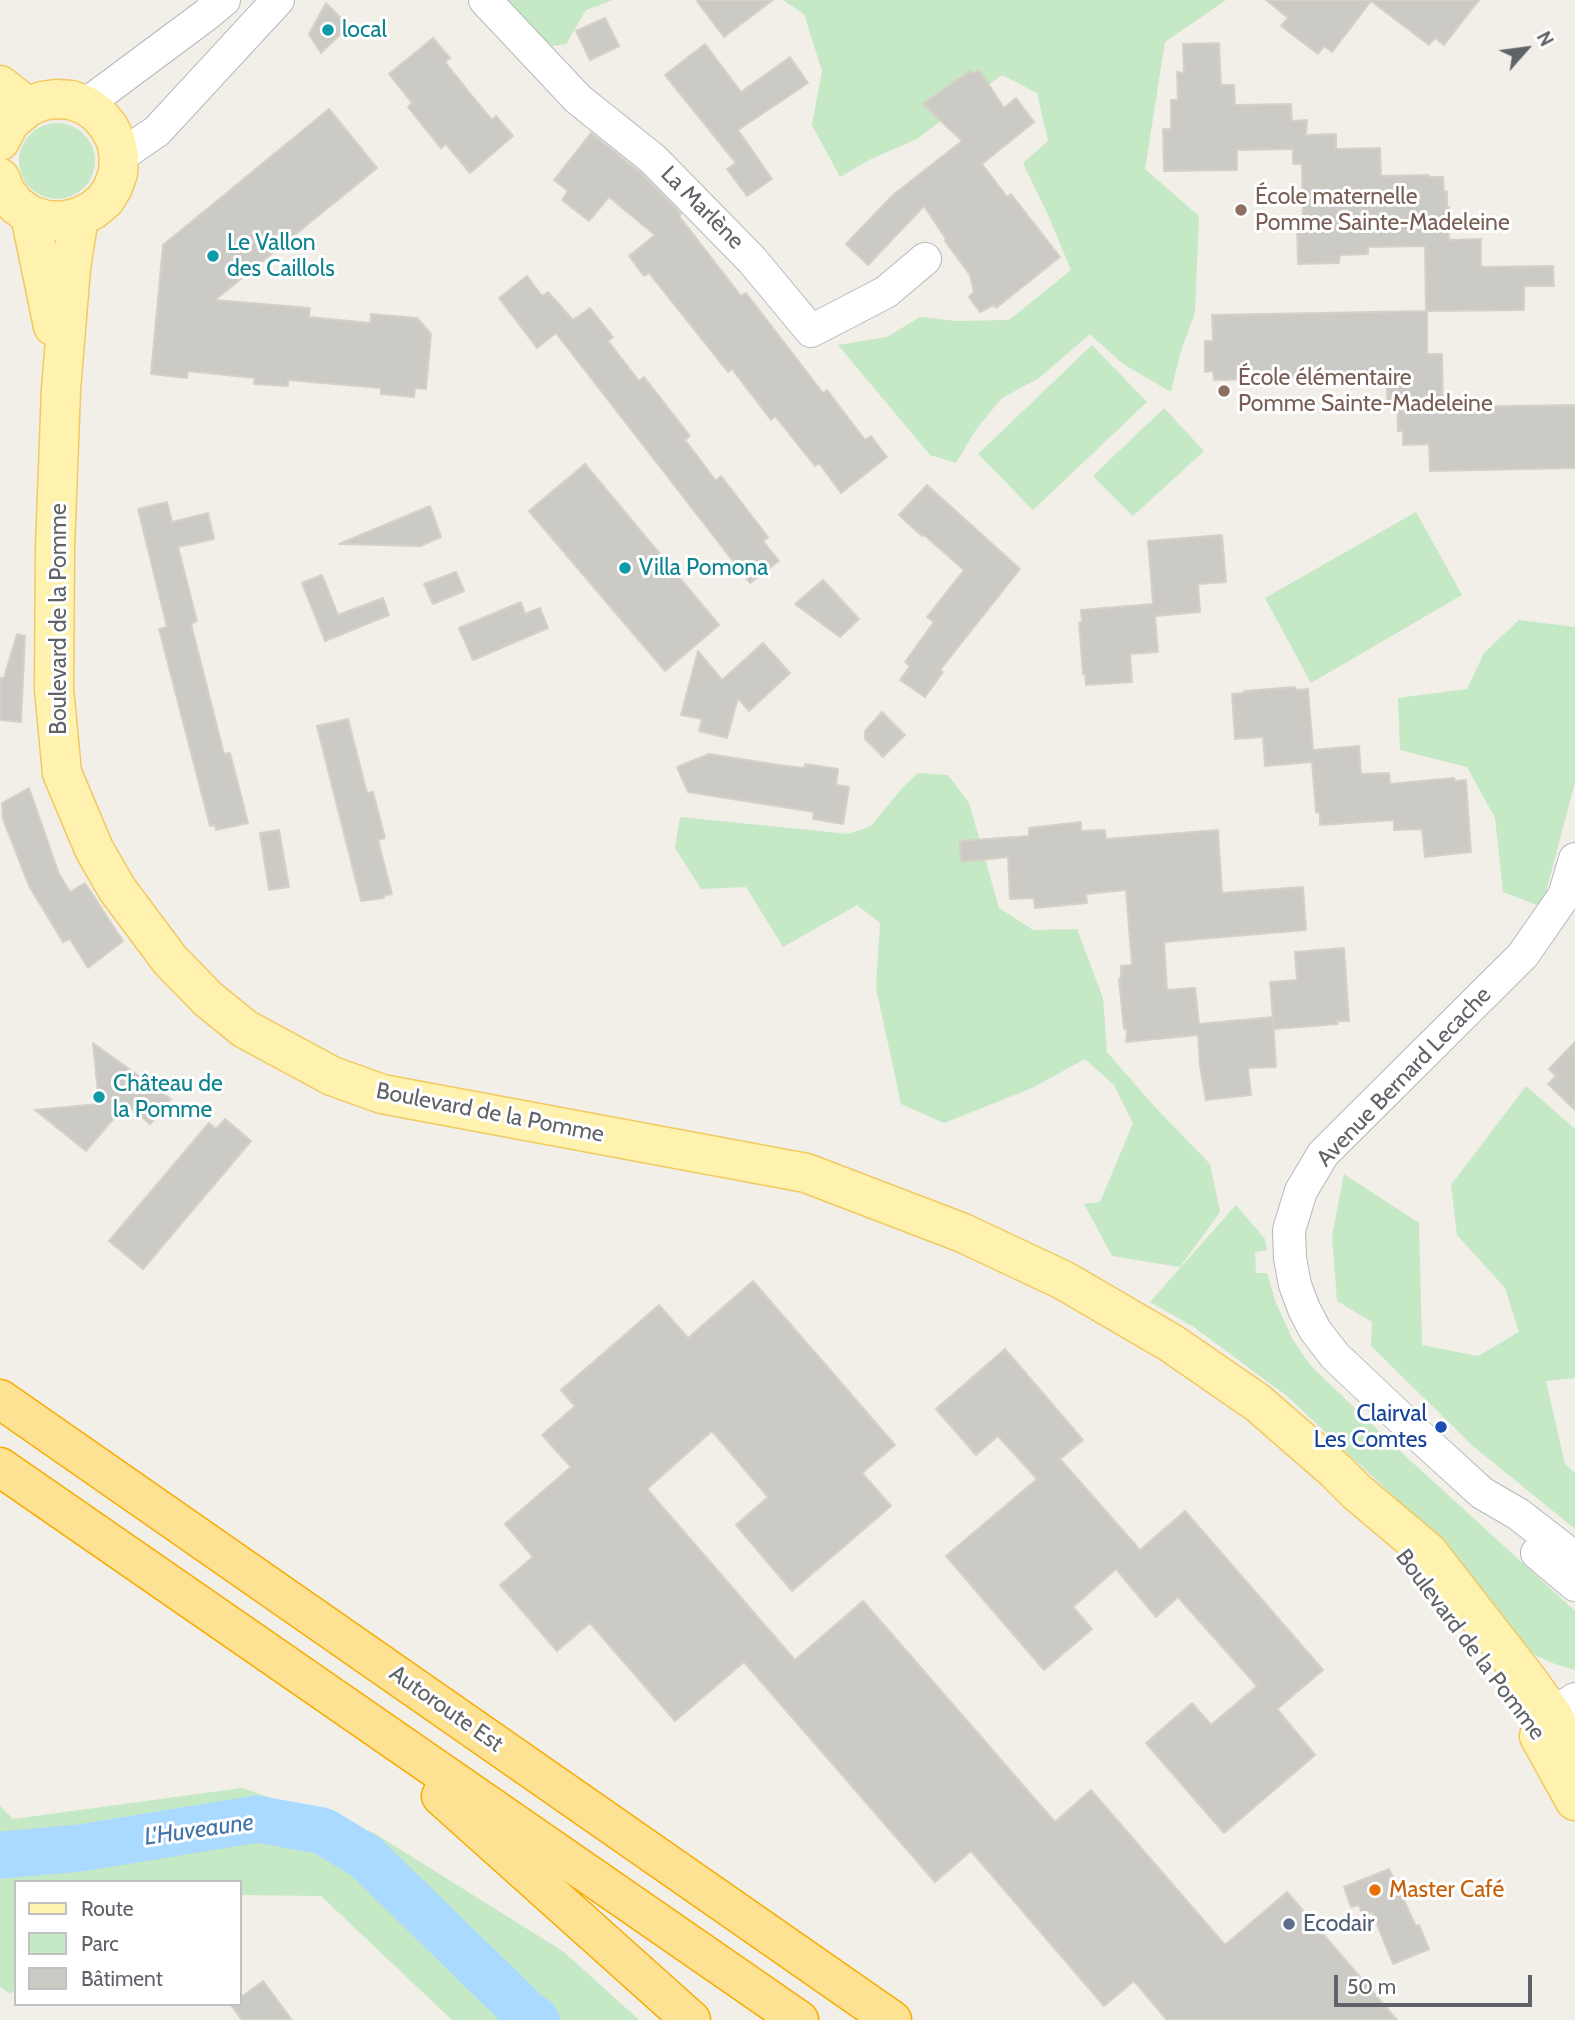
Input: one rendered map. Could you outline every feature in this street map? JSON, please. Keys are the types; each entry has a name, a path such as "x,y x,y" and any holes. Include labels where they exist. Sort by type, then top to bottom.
{"highway":[{"name":"Autoroute Est","path":"0,1399 892,2020"},
{"path":"0,1467 799,2020"},
{"path":"317,1685 691,2020"}],"main road":[{"path":"0,141 10,122 14,96 41,101 71,100 98,114 109,127 116,141 119,157 118,173 104,200 93,210 63,221 30,215 16,205 6,192 0,177"},
{"name":"Boulevard de la Pomme","path":"30,215 48,299 61,389"},
{"name":"Boulevard de la Pomme","path":"79,217 71,268 61,389 55,548 54,689 62,773 94,849 117,889 170,960 208,999 245,1029 332,1076 382,1094 806,1173 963,1233 1063,1280 1171,1343 1258,1403 1336,1471 1358,1493 1460,1631 1566,1751"}],"street":[{"path":"119,157 157,131 278,0"},
{"name":"La Marlène","path":"485,0 578,99 653,159 752,260 811,331 887,292 925,259"},
{"path":"85,106 215,8 235,47"},
{"name":"Avenue Bernard Lecache","path":"1575,859 1570,894 1523,955 1323,1154 1301,1191 1289,1230 1295,1285 1304,1309 1335,1356 1482,1493 1507,1527 1575,1585"},
{"name":"Avenue Bernard Lecache","path":"1482,1493 1518,1514 1573,1555"}],"green space":[{"path":"503,0 613,0 586,10 566,44 552,46"},
{"path":"783,0 1226,0 1165,42 1145,169 1199,216 1195,312 1180,354 1171,392 1123,364 1090,334 1039,378 1002,398 977,428 956,463 930,455 838,345 887,337 920,317 956,321 1009,320 1071,270 1023,163 1048,141 1037,93 1002,75 917,139 871,159 840,177 812,125 822,71 804,14"},
{"path":"50,123 64,123 78,129 89,140 95,161 92,176 84,188 64,199 50,199 36,193 25,182 19,168 19,154 25,140 36,129"},
{"path":"1092,345 1147,402 1033,510 978,454"},
{"path":"1164,408 1204,451 1133,516 1093,476"},
{"path":"1416,512 1462,595 1311,683 1265,598"},
{"path":"1519,620 1575,627 1575,782 1542,907 1503,892 1495,818 1467,767 1400,750 1398,698 1467,689 1484,653"},
{"path":"918,773 948,775 969,803 999,908 1033,930 1077,929 1103,998 1107,1052 1210,1164 1220,1212 1180,1267 1112,1256 1084,1204 1100,1202 1133,1123 1114,1085 1085,1059 1032,1088 944,1123 901,1104 876,988 880,923 857,905 783,947 746,887 701,889 675,848 680,817 848,834 871,826"},
{"path":"1526,1086 1575,1129 1575,1378 1546,1381 1565,1464 1575,1473 1575,1529 1473,1446 1371,1346 1372,1322 1337,1301 1332,1236 1344,1174 1419,1223 1422,1345 1478,1356 1519,1332 1505,1288 1457,1235 1451,1185"},
{"path":"1236,1205 1265,1239 1267,1250 1255,1252 1256,1273 1267,1273 1276,1303 1292,1338 1312,1367 1575,1611 1575,1670 1535,1655 1522,1644 1423,1524 1287,1396 1195,1328 1150,1302"},
{"path":"242,1788 374,1833 564,1952 639,2020 452,2020 321,1896 242,1895 242,1880 14,1880 14,1990 11,1994 0,1987 0,1806 13,1819"}],"building":[{"path":"696,0 773,0 724,37"},
{"path":"1266,0 1479,0 1444,45 1435,38 1429,45 1371,1 1332,52 1324,46 1318,54 1281,26 1288,18"},
{"name":"local","path":"326,3 349,26 321,53 309,34"},
{"path":"605,18 619,46 590,60 576,31"},
{"path":"433,38 450,58 445,62 468,91 492,120 496,116 513,136 470,173 446,144 441,148 408,107 412,103 389,74"},
{"path":"1219,43 1221,85 1234,85 1235,105 1291,104 1292,121 1307,120 1306,135 1336,134 1336,149 1380,148 1381,176 1443,177 1449,207 1449,240 1481,239 1481,267 1553,266 1554,286 1524,286 1524,310 1427,311 1427,354 1442,354 1443,407 1575,405 1575,468 1430,471 1429,444 1403,445 1403,431 1398,431 1397,400 1387,401 1387,377 1214,380 1213,371 1205,372 1205,341 1213,341 1212,315 1426,311 1425,246 1368,247 1368,254 1340,255 1339,263 1298,264 1297,221 1303,221 1302,164 1293,164 1293,149 1237,150 1237,170 1164,171 1163,129 1171,129 1171,100 1178,100 1177,72 1184,73 1183,44"},
{"path":"705,44 741,92 790,57 808,83 738,130 772,179 747,196 727,169 736,163 665,75"},
{"path":"971,70 973,74 979,70 1004,108 1016,98 1034,122 982,164 1007,197 1011,194 1060,257 996,308 994,305 980,312 969,297 974,292 970,275 924,206 868,265 846,244 893,195 962,141 923,104"},
{"name":"Le Vallon des Caillols","path":"329,109 377,168 215,300 310,308 309,317 370,323 371,314 417,318 431,334 426,389 415,388 414,397 381,394 381,388 288,380 288,386 254,384 255,378 188,371 187,378 151,374 163,245"},
{"path":"591,133 641,173 681,214 679,216 741,296 746,293 823,393 827,390 865,440 871,436 887,457 841,493 819,463 815,466 775,416 771,420 732,369 728,372 649,273 644,276 629,256 655,235 609,197 589,221 562,200 568,191 554,180"},
{"path":"527,276 542,296 548,292 573,320 590,308 613,337 608,341 639,381 644,377 690,436 685,440 716,481 721,476 768,537 763,541 779,561 750,583 556,333 537,348 499,298"},
{"name":"Villa Pomona","path":"585,464 719,625 665,671 529,511"},
{"path":"927,485 1020,569 940,670 943,672 925,697 900,680 910,666 905,662 934,622 927,617 964,570 899,515"},
{"path":"167,502 172,522 208,513 214,539 178,547 197,621 191,624 224,754 230,753 248,823 216,830 215,825 210,826 159,629 167,627 138,509"},
{"path":"430,506 441,537 420,546 339,544"},
{"path":"1222,535 1226,582 1198,584 1200,612 1155,616 1158,652 1130,654 1132,682 1086,685 1079,623 1082,622 1081,610 1153,604 1148,541"},
{"path":"456,572 464,591 433,604 424,584"},
{"path":"322,575 338,615 383,598 389,615 325,641 302,583"},
{"path":"823,580 859,619 840,637 795,604"},
{"path":"521,602 525,614 540,608 548,628 473,660 459,628"},
{"path":"17,634 25,636 21,722 0,720 0,678 4,678"},
{"path":"763,643 790,673 749,711 738,698 727,738 699,731 702,719 681,715 698,651 722,680"},
{"path":"1295,687 1296,690 1308,689 1313,750 1359,746 1361,774 1389,773 1390,784 1454,778 1455,781 1466,780 1471,852 1425,857 1422,829 1394,830 1394,820 1320,825 1320,813 1316,812 1312,762 1265,766 1263,737 1235,739 1232,694"},
{"path":"882,712 905,735 883,757 865,739 865,731"},
{"path":"348,719 367,793 373,792 385,838 378,840 392,894 383,896 384,898 361,901 317,726"},
{"path":"709,754 779,765 805,768 805,764 838,769 836,785 849,787 843,824 813,819 814,812 688,792 677,767"},
{"path":"29,788 59,874 70,892 85,883 123,941 88,968 70,939 63,942 29,886 3,819 2,803"},
{"path":"1081,822 1081,831 1105,830 1106,839 1218,830 1222,893 1303,887 1306,930 1164,942 1167,990 1195,988 1199,1024 1273,1017 1270,982 1297,980 1295,952 1344,948 1349,1021 1274,1029 1273,1019 1276,1067 1248,1068 1251,1095 1206,1100 1198,1035 1126,1042 1127,1030 1124,1029 1119,979 1121,966 1132,965 1126,890 1086,894 1087,903 1035,908 1034,898 1010,899 1008,857 961,862 960,841 1029,836 1029,828"},
{"path":"279,830 289,887 269,890 260,833"},
{"path":"1575,1042 1575,1110 1548,1084 1556,1076 1549,1069"},
{"name":"Château de la Pomme","path":"93,1043 171,1099 150,1124 126,1104 86,1151 35,1110 99,1104"},
{"path":"225,1119 251,1141 143,1269 109,1241 209,1123 216,1129"},
{"path":"753,1281 895,1445 862,1473 891,1506 792,1591 736,1525 768,1497 712,1431 647,1489 795,1660 863,1601 1055,1822 1091,1790 1225,1945 1287,1892 1397,2020 1167,2020 1134,1981 1104,2006 971,1851 935,1882 744,1662 675,1721 590,1623 557,1651 500,1585 533,1557 505,1524 571,1467 542,1435 575,1406 561,1390 659,1305 688,1338"},
{"path":"1005,1349 1083,1440 1060,1459 1140,1550 1185,1511 1323,1670 1277,1709 1315,1755 1224,1833 1146,1743 1192,1703 1211,1725 1257,1686 1178,1597 1156,1617 1116,1569 1073,1607 1092,1629 1044,1670 946,1556 1037,1479 998,1436 976,1455 936,1409"},
{"path":"1389,1869 1429,1949 1393,1964 1372,1912 1363,1916 1359,1905 1351,1907 1344,1887"},
{"path":"263,1981 292,2020 242,2020 232,2006 242,2006 242,1997"}],"waterway":[{"name":"L'Huveaune","path":"0,1855 80,1848 257,1819 323,1831 366,1857 536,2020"}],"place":[{"name":"local","path":"328,30"},
{"name":"École maternelle Pomme Sainte-Madeleine","path":"1241,210"},
{"name":"Le Vallon des Caillols","path":"213,256"},
{"name":"École élémentaire Pomme Sainte-Madeleine","path":"1224,391"},
{"name":"Villa Pomona","path":"625,568"},
{"name":"Château de la Pomme","path":"99,1097"},
{"name":"Clairval Les Comtes","path":"1441,1427"},
{"name":"Master Café","path":"1375,1890"},
{"name":"Ecodair","path":"1289,1924"}]}
